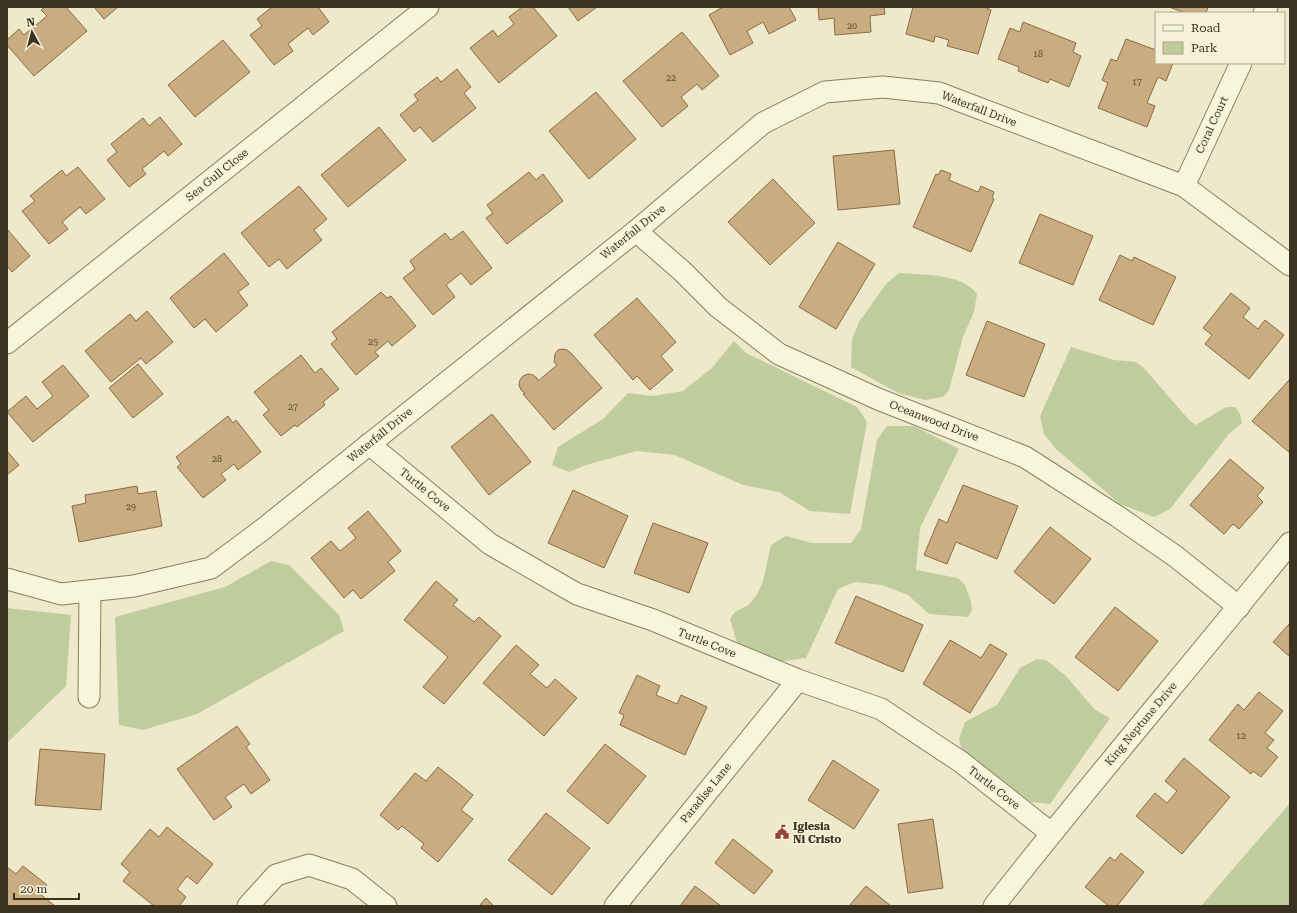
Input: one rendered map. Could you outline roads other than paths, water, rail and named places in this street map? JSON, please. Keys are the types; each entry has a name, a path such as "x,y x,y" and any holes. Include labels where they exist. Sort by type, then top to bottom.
{"street":[{"name":"Sea Gull Close","path":"7,343 428,7"},
{"name":"Coral Court","path":"1184,186 1241,64"},
{"name":"Waterfall Drive","path":"7,579 61,594 134,586 211,568 262,530 636,231 763,123 825,92 883,87 939,93 1184,186 1290,265"},
{"name":"Oceanwood Drive","path":"636,231 682,271 718,307 779,354 878,399 1025,457 1117,516 1175,556 1239,607"},
{"name":"Turtle Cove","path":"369,444 490,544 577,594 653,620 798,680 881,709 960,762 1051,833"},
{"name":"King Neptune Drive","path":"994,906 1051,833 1239,607 1290,543"},
{"path":"89,697 90,591"},
{"name":"Paradise Lane","path":"615,906 798,680"},
{"path":"248,906 276,875 309,865 352,879 386,906"}],"place":[{"name":"Iglesia Ni Cristo","path":"782,832"}]}
